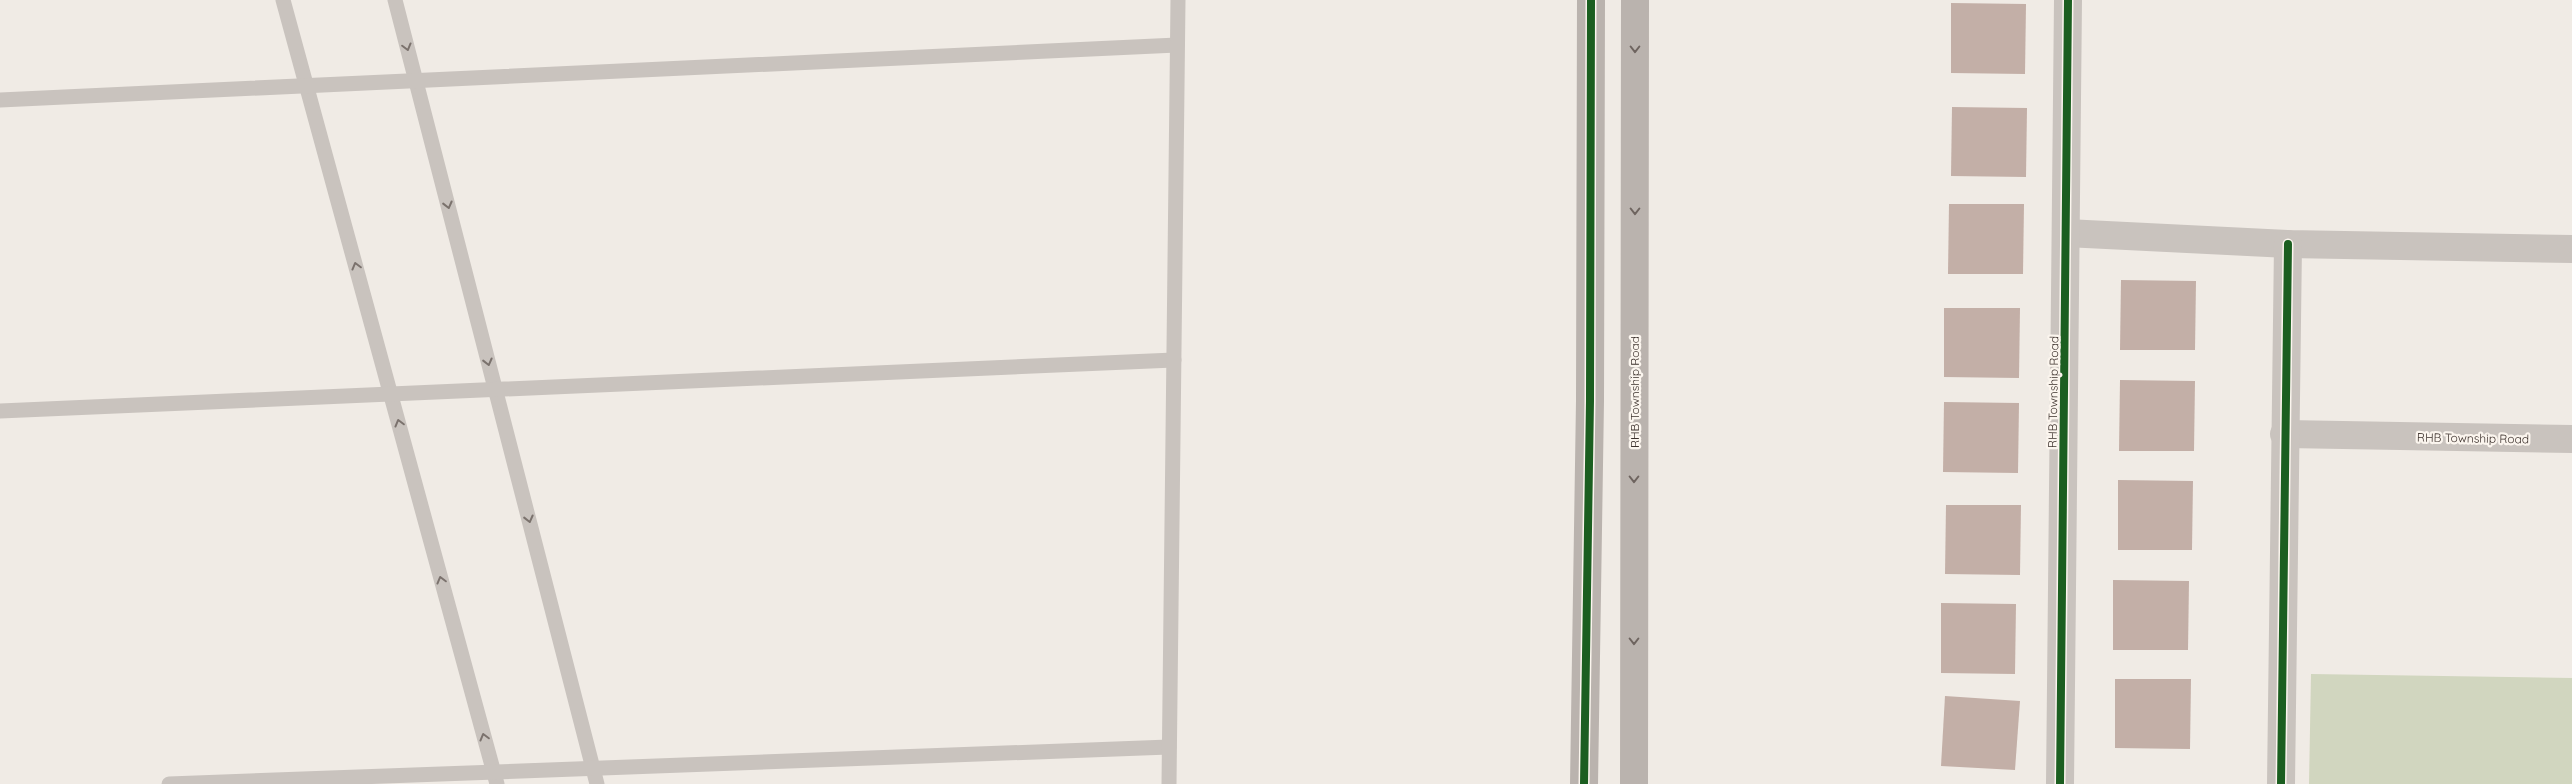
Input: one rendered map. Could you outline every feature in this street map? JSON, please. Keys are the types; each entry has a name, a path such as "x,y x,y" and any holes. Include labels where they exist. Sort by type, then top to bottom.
{"street":[{"path":"1584,784 1590,391 1591,0"},
{"name":"RHB Township Road","path":"1634,784 1635,0"},
{"name":"RHB Township Road","path":"2060,784 2068,0"},
{"path":"2066,233 2288,244 2572,249"},
{"path":"2282,784 2284,434 2288,244"},
{"name":"RHB Township Road","path":"2284,434 2572,439"}],"lane":[{"path":"283,0 495,778"},
{"path":"395,0 597,784"},
{"path":"1169,784 1178,0"},
{"path":"0,100 1177,45"},
{"path":"0,411 1174,360"},
{"path":"169,784 495,778 593,768 1169,747"}],"green space":[{"path":"2311,674 2572,678 2572,784 2309,784"}],"building":[{"path":"1951,3 2026,4 2025,74 1951,73"},
{"path":"1952,107 2027,108 2026,177 1951,176"},
{"path":"1949,204 2024,204 2023,274 1948,274"},
{"path":"2121,280 2196,281 2195,350 2120,350"},
{"path":"1944,308 2020,308 2019,378 1944,377"},
{"path":"2120,380 2195,381 2194,451 2119,451"},
{"path":"1944,402 2019,403 2018,473 1943,472"},
{"path":"2118,480 2193,481 2192,550 2118,550"},
{"path":"1946,505 2021,505 2020,575 1945,574"},
{"path":"2113,580 2189,581 2188,650 2113,650"},
{"path":"1941,603 2016,604 2015,674 1941,673"},
{"path":"2115,679 2191,679 2190,749 2115,748"},
{"path":"1945,696 2020,701 2015,770 1941,766"}],"cycle path":[{"path":"1584,784 1590,401 1591,0"},
{"path":"2060,784 2068,0"},
{"path":"2281,784 2288,244"}]}
